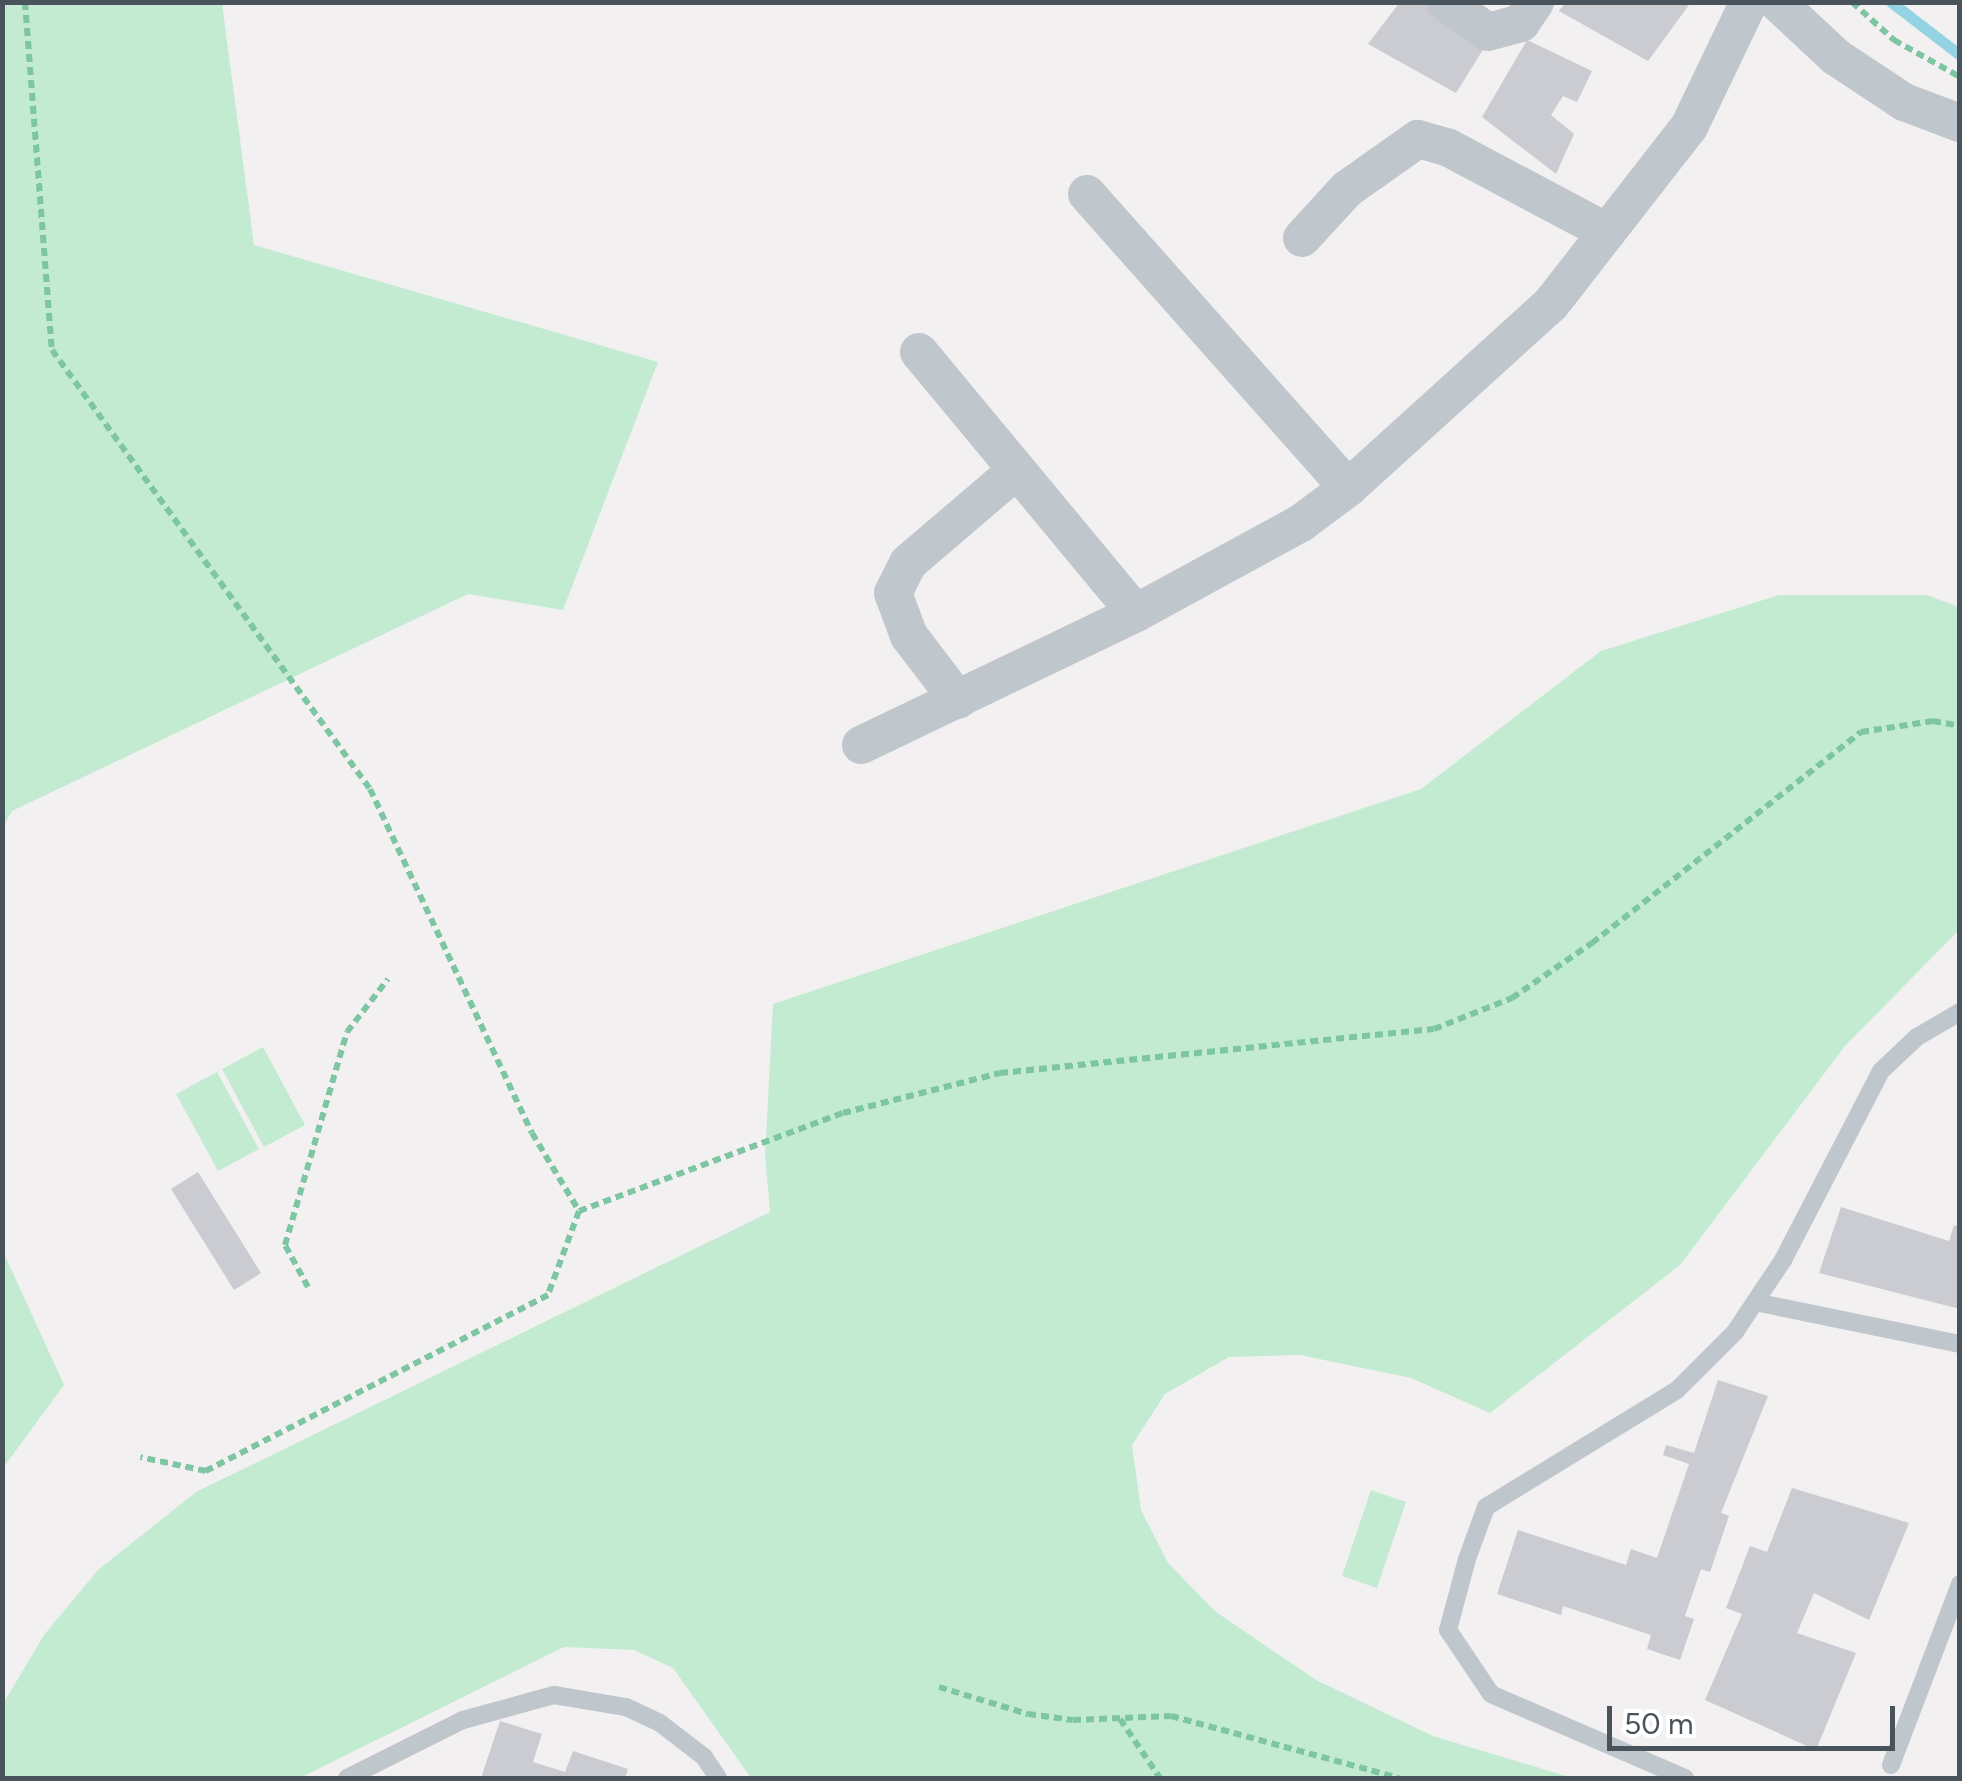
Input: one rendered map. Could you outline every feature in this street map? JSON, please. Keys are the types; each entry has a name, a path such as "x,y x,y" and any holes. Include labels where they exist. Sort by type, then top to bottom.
{"street":[{"path":"1445,2 1488,32 1521,23 1535,2"},
{"path":"860,745 1136,613 1300,523 1348,488 1550,304 1689,128 1750,2"},
{"path":"1777,2 1836,57 1904,102 1960,124"},
{"path":"1302,238 1347,189 1418,139 1450,148 1607,232"},
{"path":"1087,194 1348,488"},
{"path":"919,352 1136,613"},
{"path":"958,700 902,626 893,593 908,564 1017,470"}],"lane":[{"path":"1686,1778 1490,1694 1448,1630 1486,1507 1677,1390 1755,1302 1881,1071 1917,1037 1960,1012"},
{"path":"1755,1302 1960,1344"},
{"path":"1891,1765 1960,1584"},
{"path":"347,1778 464,1720 554,1696 626,1707 660,1723 704,1757 718,1778"}],"path":[{"path":"26,2 52,350 370,789 532,1134 579,1211"},
{"path":"1852,2 1894,40 1960,77"},
{"path":"140,1457 206,1471 548,1295 579,1211 842,1113 1000,1072 1434,1029 1512,998 1592,943 1862,732 1933,721 1960,726"},
{"path":"308,1287 284,1244 347,1032 388,980"},
{"path":"939,1687 1028,1714 1120,1719 1171,1716 1399,1778"},
{"path":"1120,1719 1160,1778"}],"green space":[{"path":"3,2 222,3 254,245 658,362 563,610 468,594 12,811 3,827"},
{"path":"1779,595 1927,595 1959,607 1959,930 1845,1046 1680,1265 1490,1413 1411,1378 1300,1355 1229,1357 1165,1394 1132,1445 1141,1510 1168,1563 1216,1612 1316,1680 1433,1736 1573,1778 751,1778 673,1668 634,1650 564,1647 300,1778 3,1778 3,1704 44,1635 98,1570 196,1492 770,1212 765,1155 773,1004 1421,789 1601,651"},
{"path":"263,1047 305,1125 264,1147 222,1069"},
{"path":"217,1072 259,1149 218,1171 176,1094"},
{"path":"2,1249 64,1385 3,1468 2,1468"},
{"path":"1371,1490 1406,1502 1377,1588 1342,1576"}],"building":[{"path":"1400,2 1440,2 1492,35 1456,93 1368,44"},
{"path":"1566,2 1689,5 1648,61 1559,11"},
{"path":"1527,40 1592,71 1577,102 1563,96 1551,115 1574,134 1556,174 1482,117"},
{"path":"198,1172 261,1273 234,1290 171,1189"},
{"path":"1841,1207 1949,1241 1954,1225 1960,1227 1960,1309 1819,1273"},
{"path":"1718,1380 1768,1396 1721,1513 1729,1516 1710,1572 1701,1569 1685,1616 1694,1619 1680,1660 1647,1649 1651,1635 1563,1606 1561,1615 1497,1594 1518,1530 1626,1565 1631,1549 1657,1558 1689,1464 1663,1455 1666,1445 1694,1453"},
{"path":"1792,1488 1909,1523 1869,1620 1814,1593 1797,1633 1856,1653 1816,1750 1705,1700 1742,1614 1726,1608 1750,1546 1767,1552"},
{"path":"500,1721 542,1734 533,1762 565,1772 573,1751 628,1769 625,1778 481,1778"}],"waterway":[{"path":"1891,2 1960,55"}]}
